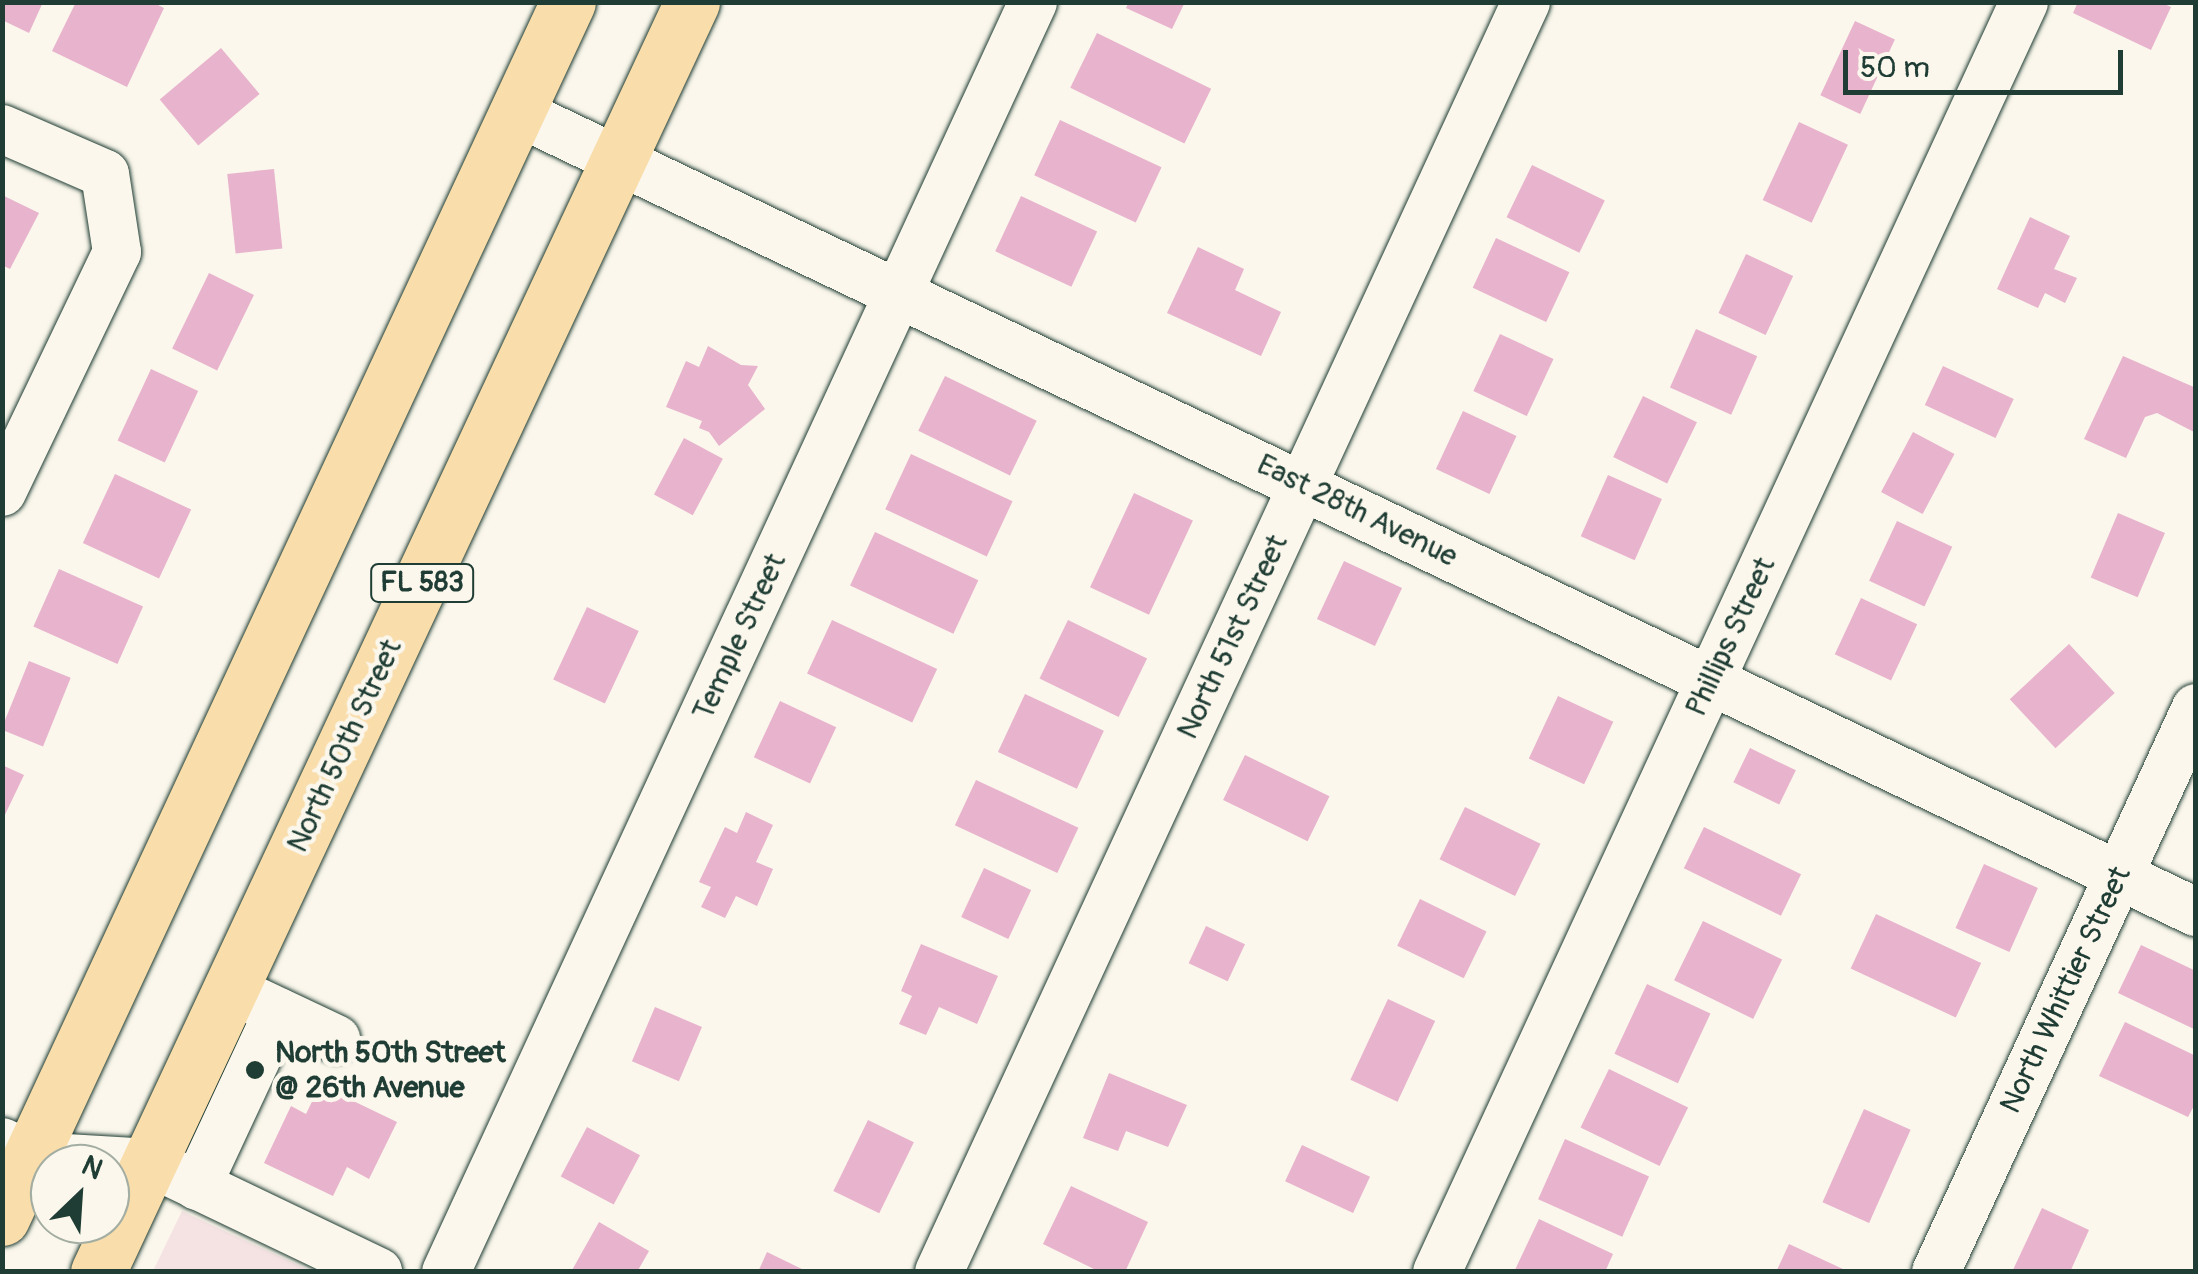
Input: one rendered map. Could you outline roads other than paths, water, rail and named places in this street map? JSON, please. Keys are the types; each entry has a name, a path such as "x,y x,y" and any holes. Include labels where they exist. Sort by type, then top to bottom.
{"main road":[{"path":"2,1218 17,1149 568,2"},
{"name":"North 50th Street","path":"98,1272 174,1174 255,1001 692,2"}],"street":[{"name":"Temple Street","path":"446,1272 1033,2"},
{"name":"North 51st Street","path":"939,1272 1526,2"},
{"name":"Phillips Street","path":"1437,1272 2024,2"},
{"name":"East 28th Avenue","path":"516,112 2196,912"},
{"path":"2,129 105,174 117,252 2,492"},
{"name":"North Whittier Street","path":"1936,1272 2196,708"},
{"path":"255,1001 336,1038"},
{"path":"17,1149 174,1174 378,1272"}],"place":[{"name":"North 50th Street @ 26th Avenue","path":"255,1070"}]}
